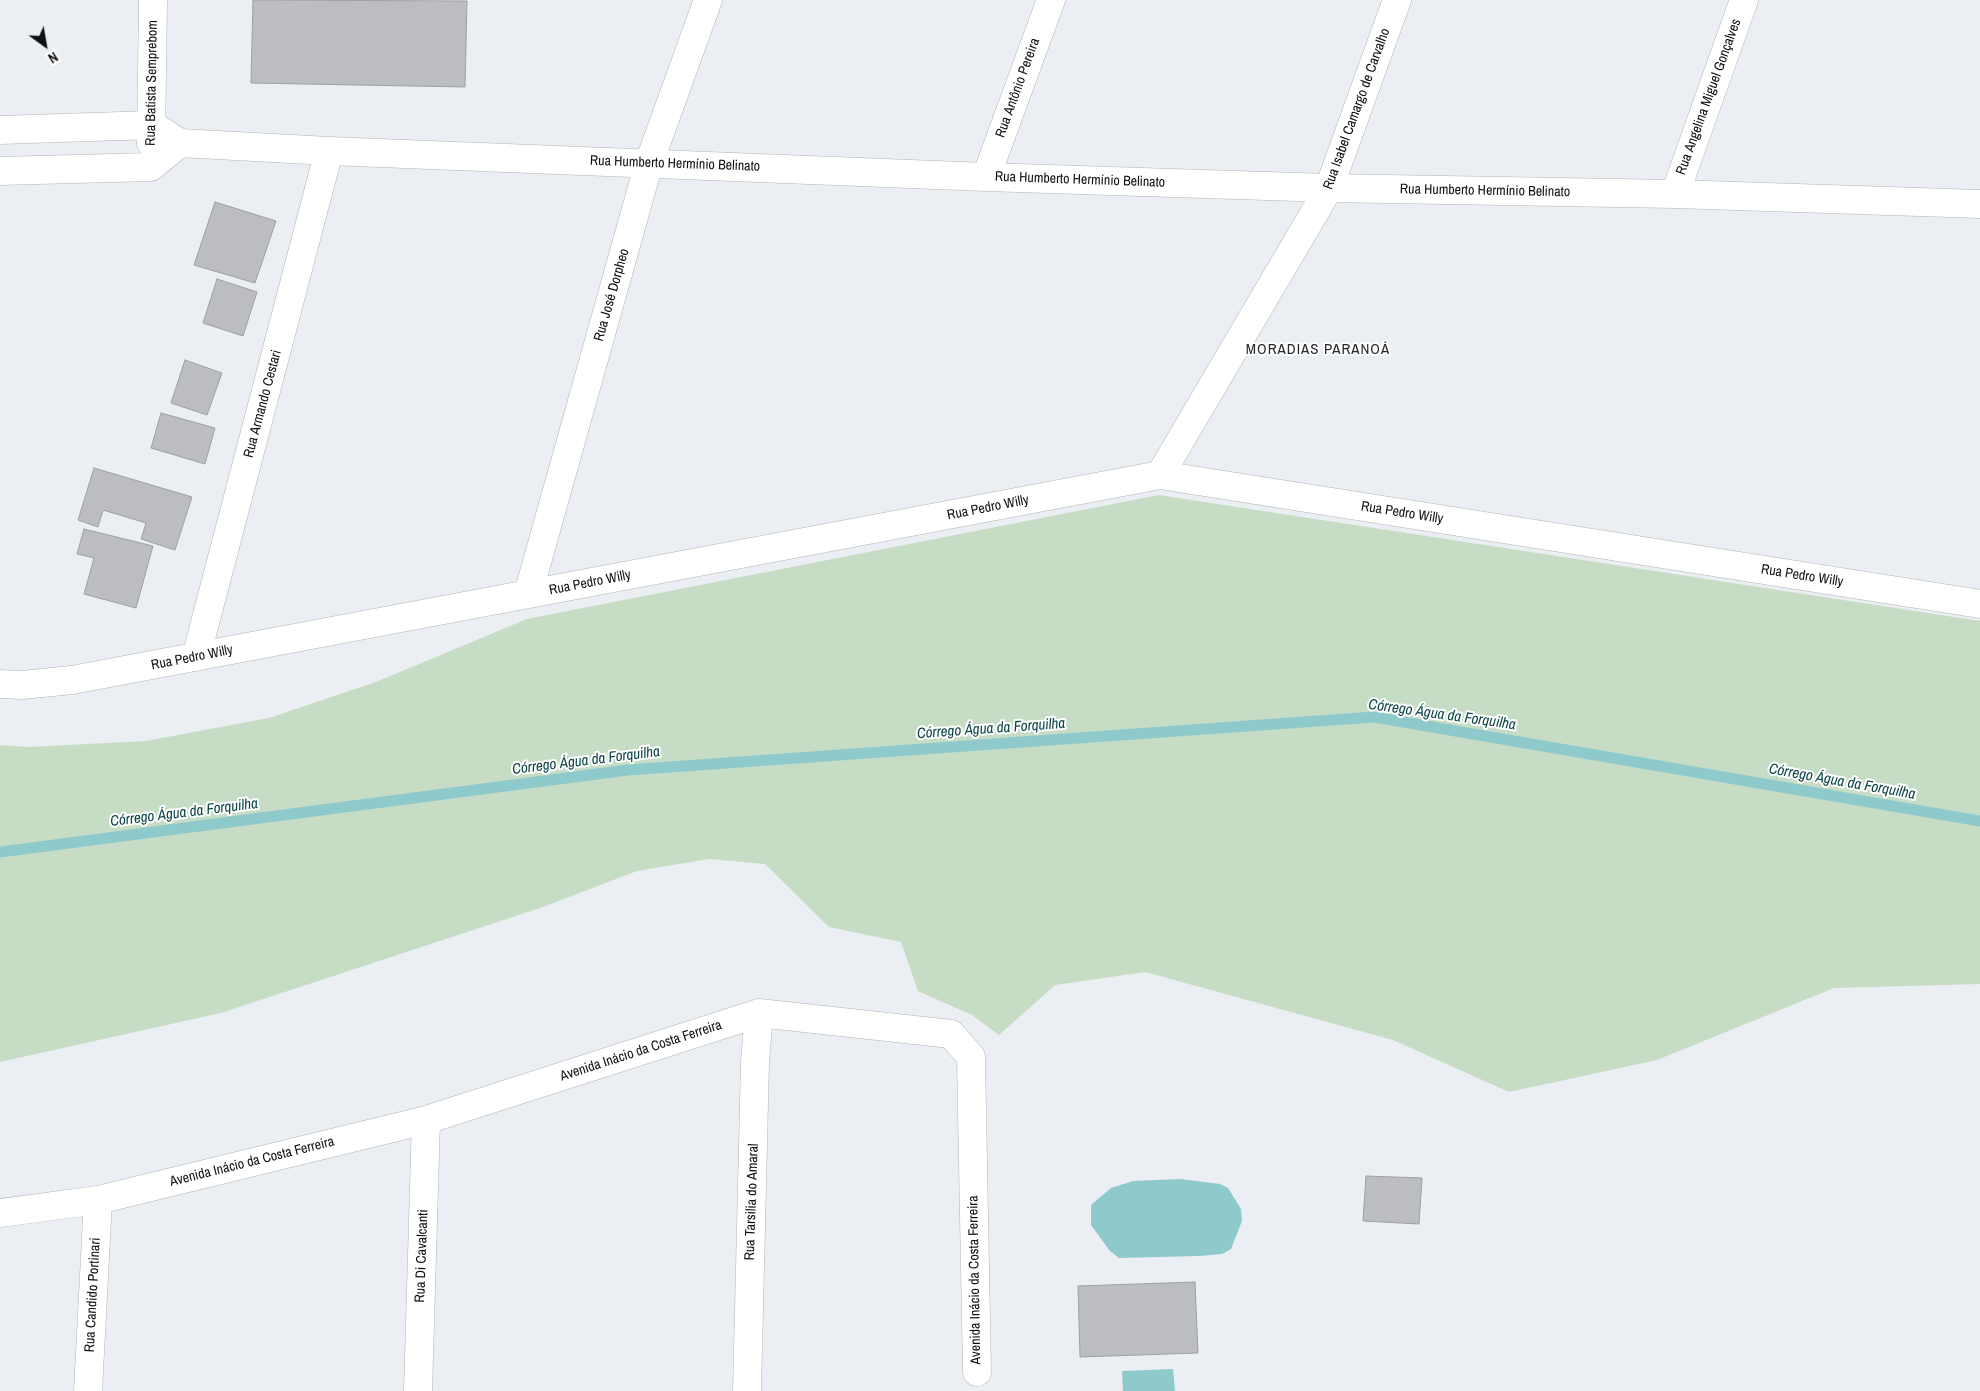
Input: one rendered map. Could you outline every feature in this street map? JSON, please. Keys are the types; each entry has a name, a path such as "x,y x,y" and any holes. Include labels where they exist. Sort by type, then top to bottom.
{"street":[{"name":"Rua Batista Semprebom","path":"151,167 153,0"},
{"name":"Rua José Dorpheo","path":"528,594 650,163 708,0"},
{"name":"Rua Antônio Pereira","path":"986,177 1051,0"},
{"name":"Rua Isabel Camargo de Carvalho","path":"1160,475 1329,188 1397,0"},
{"name":"Rua Angelina Miguel Gonçalves","path":"1674,194 1744,0"},
{"path":"152,125 180,143 151,167 0,172 7,130 152,125"},
{"name":"Rua Humberto Hermínio Belinato","path":"180,143 329,151 986,177 1329,188 1674,194 1980,204"},
{"name":"Rua Armando Cestari","path":"196,657 329,151"},
{"name":"Rua Pedro Willy","path":"0,684 22,685 72,680 1160,475 1980,604"},
{"name":"Avenida Inácio da Costa Ferreira","path":"0,1213 98,1200 426,1120 759,1013 951,1034 971,1057 976,1372"},
{"name":"Rua Tarsilia do Amaral","path":"747,1391 759,1013"},
{"name":"Rua Di Cavalcanti","path":"418,1391 426,1120"},
{"name":"Rua Candido Portinari","path":"88,1391 98,1200"}],"green space":[{"path":"1159,495 1980,621 1980,984 1834,988 1657,1060 1509,1092 1393,1040 1145,972 1055,985 999,1035 972,1015 918,991 901,942 829,927 765,864 709,859 637,871 540,908 221,1013 0,1062 0,745 29,747 146,741 269,718 376,682 527,619"}],"water":[{"path":"1180,1179 1220,1184 1228,1188 1241,1209 1242,1221 1231,1249 1222,1254 1199,1256 1119,1258 1110,1251 1091,1225 1091,1205 1111,1188 1133,1181"},
{"path":"1173,1369 1175,1391 1123,1391 1122,1371"}],"building":[{"path":"253,0 467,1 465,87 251,83"},
{"path":"215,202 276,221 255,283 194,265"},
{"path":"217,279 257,292 243,336 203,323"},
{"path":"185,360 222,373 207,415 171,403"},
{"path":"161,413 215,428 205,464 151,448"},
{"path":"94,468 192,497 175,550 141,539 146,523 103,510 98,527 78,520"},
{"path":"84,529 153,546 136,608 84,594 94,558 77,554"},
{"path":"1366,1176 1422,1178 1419,1224 1363,1221"},
{"path":"1195,1282 1198,1353 1080,1357 1078,1286"}],"waterway":[{"name":"Córrego Água da Forquilha","path":"0,852 628,770 1374,717 1980,821"}],"district":[{"name":"MORADIAS PARANOÁ","path":"1318,350"}]}
